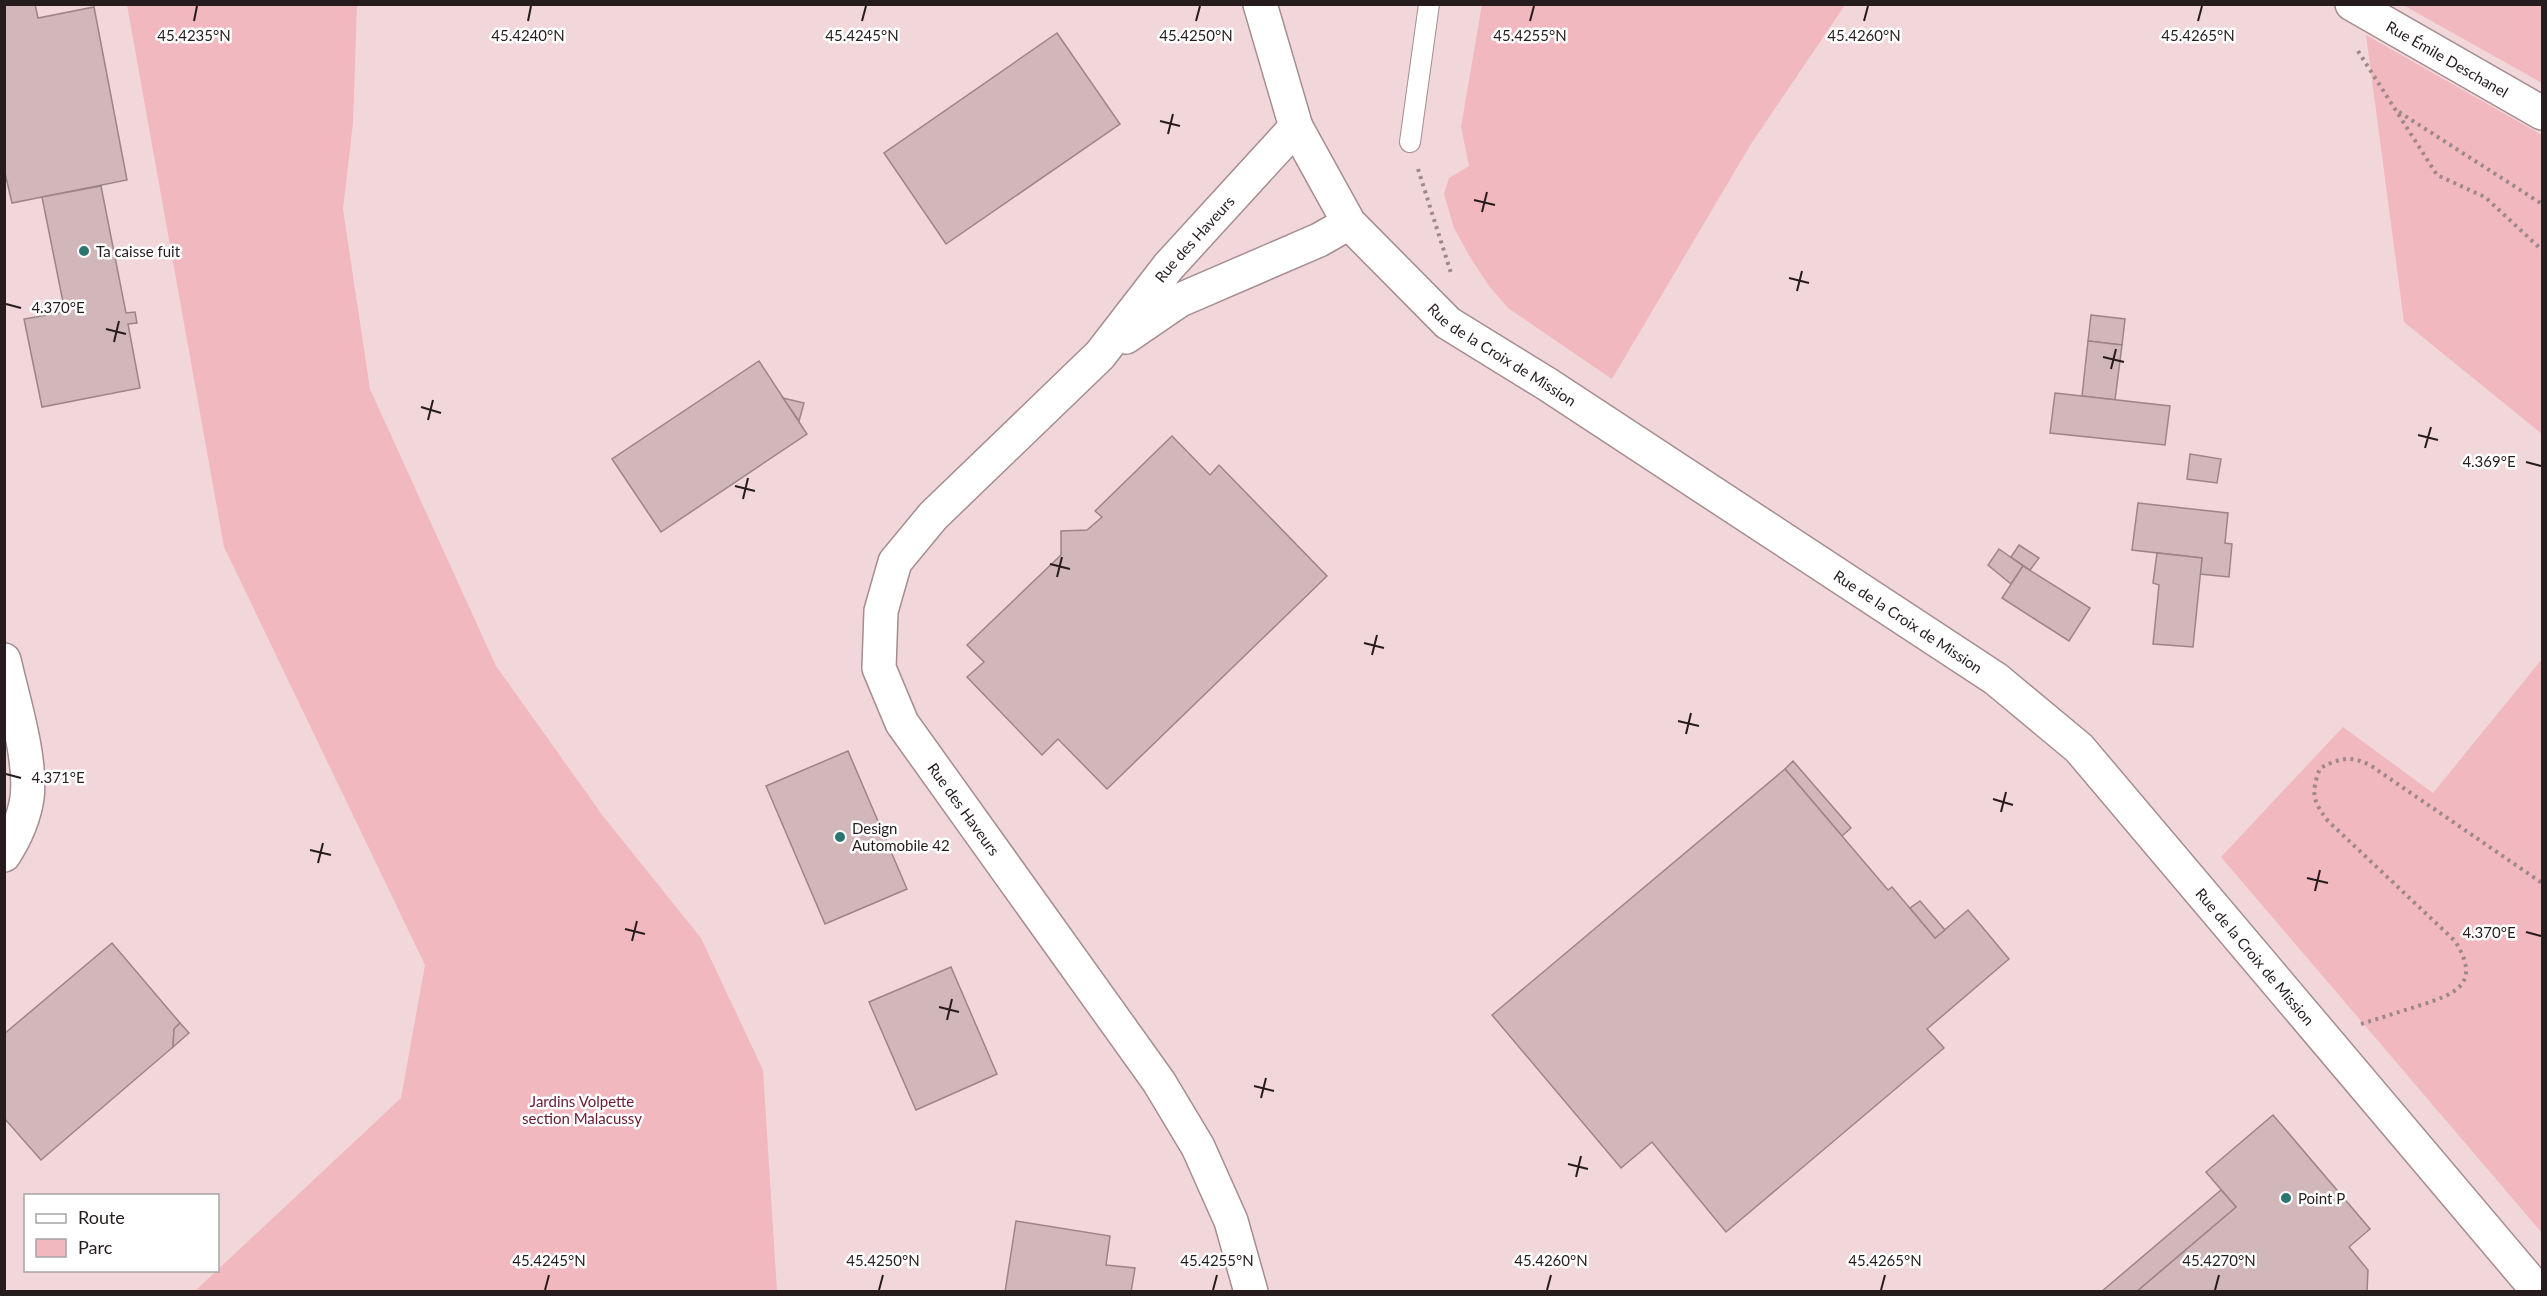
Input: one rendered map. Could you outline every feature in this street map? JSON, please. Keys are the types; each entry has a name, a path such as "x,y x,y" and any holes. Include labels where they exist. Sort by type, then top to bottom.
{"main road":[{"name":"Rue de la Croix de Mission","path":"1260,4 1296,127 1348,223 1448,322 1547,384 1996,679 2079,748 2539,1292"},
{"name":"Rue Émile Deschanel","path":"2352,4 2542,113"},
{"name":"Rue des Haveurs","path":"1251,1292 1231,1221 1198,1147 1159,1082 902,723 879,668 881,611 895,562 933,516 1100,355 1168,267 1296,127"},
{"name":"Rue des Haveurs","path":"1100,355 1180,300 1319,240 1348,223"},
{"path":"4,660 28,771 27,800 16,835 4,855"}],"lane":[{"path":"1410,142 1429,4"}],"path":[{"path":"2353,44 2438,175 2485,197 2542,250"},
{"path":"2396,110 2542,204"},
{"path":"1410,142 1457,291 1448,322"},
{"path":"2323,1036 2448,997 2460,987 2467,973 2466,958 2455,941 2328,821 2315,804 2314,786 2320,768 2339,759 2355,758 2370,765 2542,883"}],"green space":[{"path":"1482,4 1845,5 1751,144 1612,379 1508,308 1489,286 1454,228 1444,194 1449,178 1469,166 1461,127"},
{"name":"Jardins Volpette section Malacussy","path":"127,5 357,5 353,123 343,209 370,389 496,666 603,816 701,938 763,1070 777,1291 195,1291 215,1272 219,1272 219,1269 401,1098 425,965 224,547"},
{"path":"2403,5 2542,5 2542,83"},
{"path":"2366,35 2542,135 2542,434 2404,322"},
{"path":"2542,659 2542,1233 2221,857 2343,727 2433,793"}],"building":[{"path":"4,4 35,4 38,18 94,7 127,180 12,203 4,169"},
{"path":"1057,33 1120,124 946,244 884,153"},
{"path":"101,186 126,313 135,312 137,323 128,324 140,388 42,407 24,319 65,312 42,197"},
{"path":"2091,315 2125,319 2122,345 2088,341"},
{"path":"2088,341 2122,345 2115,400 2082,396"},
{"path":"759,361 807,434 661,532 612,459"},
{"path":"2055,393 2170,406 2165,445 2050,433"},
{"path":"783,398 804,403 799,421"},
{"path":"1172,436 1210,475 1219,465 1327,576 1107,789 1058,739 1042,755 967,677 984,662 967,645 1061,555 1061,531 1087,530 1102,517 1095,511"},
{"path":"2190,454 2221,459 2217,483 2187,479"},
{"path":"2138,503 2228,513 2225,543 2232,544 2229,577 2200,574 2202,558 2132,550"},
{"path":"2019,545 2039,558 2030,570 2011,557"},
{"path":"1999,549 2023,566 2011,584 1988,565"},
{"path":"2157,553 2202,558 2193,647 2153,644 2159,585 2153,583"},
{"path":"2023,566 2090,608 2069,641 2002,598"},
{"path":"848,751 907,889 825,924 766,786"},
{"path":"1793,761 1851,828 1842,836 1785,769"},
{"path":"1785,769 1888,890 1892,887 1935,938 1968,910 2009,959 1927,1029 1944,1048 1726,1232 1652,1142 1621,1168 1492,1015"},
{"path":"1920,901 1945,930 1935,938 1910,908"},
{"path":"112,943 180,1023 174,1029 173,1047 41,1160 4,1118 4,1034"},
{"path":"951,967 997,1074 916,1110 869,1002"},
{"path":"180,1023 189,1033 173,1047 174,1029"},
{"name":"Point P","path":"2273,1115 2370,1229 2349,1247 2368,1270 2367,1292 2136,1292 2236,1207 2206,1172"},
{"path":"2221,1190 2236,1207 2136,1292 2101,1292"},
{"path":"1016,1221 1110,1236 1106,1265 1135,1268 1131,1292 1005,1292"}],"place":[{"name":"Ta caisse fuit","path":"84,251"},
{"name":"Design Automobile 42","path":"840,837"},
{"name":"Point P","path":"2286,1198"}]}
